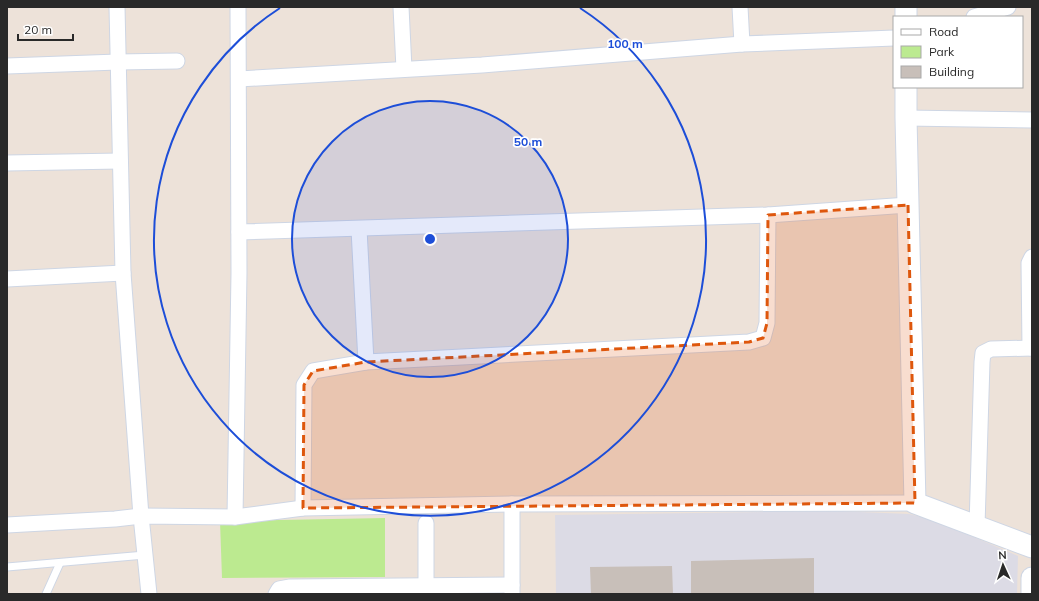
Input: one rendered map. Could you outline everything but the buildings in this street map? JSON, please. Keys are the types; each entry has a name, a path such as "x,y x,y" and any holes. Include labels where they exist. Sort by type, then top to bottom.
{"street":[{"path":"117,7 123,273 141,516 149,594"},
{"path":"235,517 239,232 238,7"},
{"path":"401,7 404,69"},
{"path":"740,7 742,44"},
{"path":"977,16 1008,7"},
{"path":"239,79 482,65 742,44 893,38"},
{"path":"7,66 177,61"},
{"path":"906,88 915,503"},
{"path":"906,118 1032,120"},
{"path":"7,163 120,161"},
{"path":"239,232 768,215 908,205"},
{"path":"303,508 304,385 313,371 366,362 749,342 763,338 767,323 768,215"},
{"path":"360,229 366,362"},
{"path":"977,526 981,370 983,353 991,348 1031,348 1029,263 1032,257"},
{"path":"7,279 123,273"},
{"path":"7,525 115,519 141,516 235,517 303,508 512,504 915,503 1032,547"},
{"path":"276,594 279,589 285,587 426,586 512,590 512,504"},
{"path":"426,523 426,586"},
{"path":"1032,578 1032,594"}],"lane":[{"path":"7,567 145,555"},
{"path":"46,594 60,562"}],"highlighted area":[{"path":"908,205 915,503 303,508 304,385 313,371 366,362 749,342 763,338 767,323 768,215"}],"shaded area":[{"path":"836,511 909,514 936,521 1018,556 1017,594 556,594 555,515"}],"green space":[{"path":"385,518 385,577 222,578 220,521"}]}
